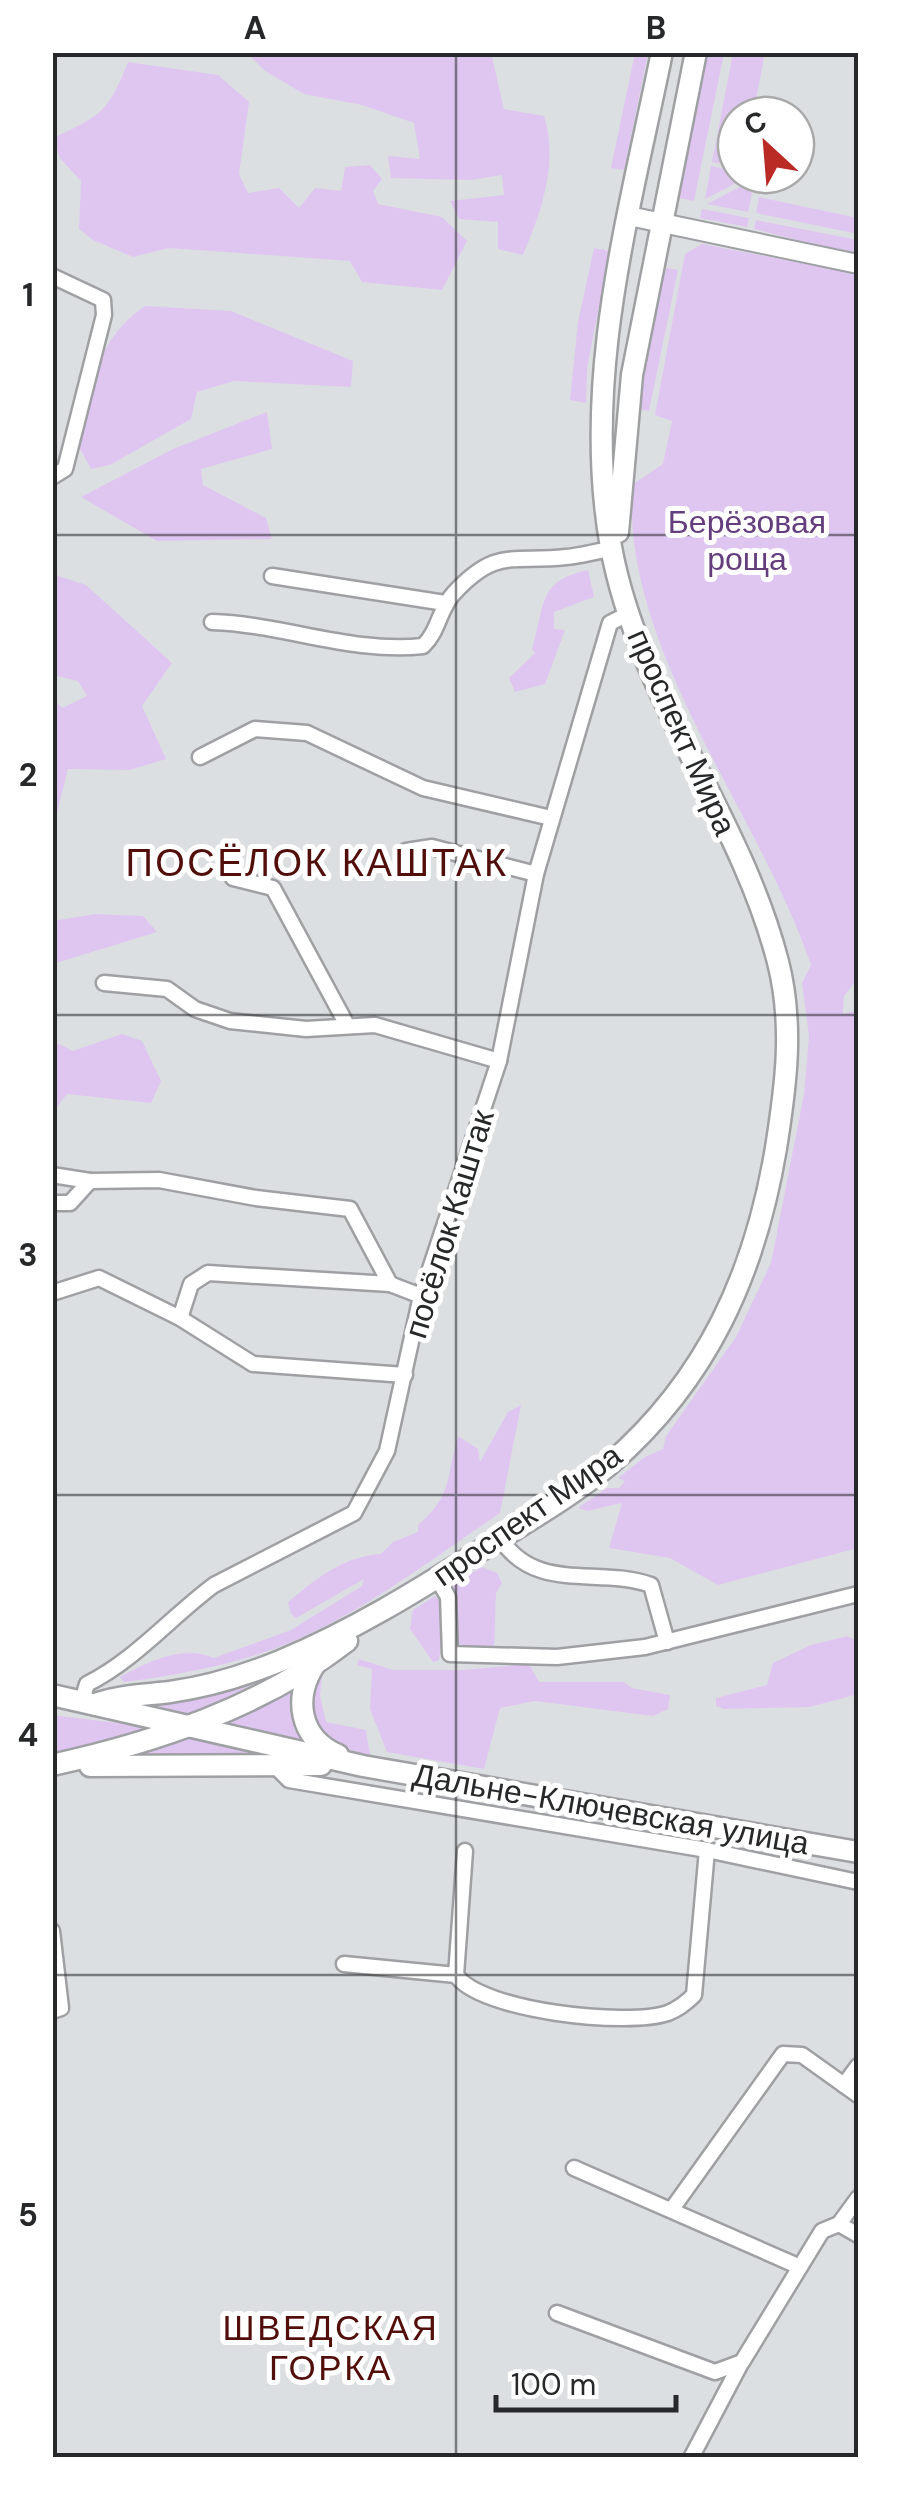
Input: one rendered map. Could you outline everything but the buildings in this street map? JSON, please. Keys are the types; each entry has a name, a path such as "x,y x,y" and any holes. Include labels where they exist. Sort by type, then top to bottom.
{"main road":[{"name":"проспект Мира","path":"90,1702 248,1673 357,1627 608,1465 654,1422 702,1356 740,1287 757,1242 784,1094 786,1002 768,928 628,614 614,559 601,471 602,372 662,52"},
{"name":"проспект Мира","path":"614,559 632,375 696,52"},
{"path":"52,1766 187,1728 317,1661 345,1642 357,1627"},
{"path":"317,1661 300,1700 308,1728 325,1750 363,1766"},
{"name":"Дальне-Ключевская улица","path":"52,1696 363,1766 858,1852"},
{"name":"Дальне-Ключевская улица","path":"52,1766 363,1766"}],"street":[{"path":"629,216 858,264"},
{"path":"52,276 103,300 104,331 59,473"},
{"path":"212,622 260,624 400,648 423,646 430,640 445,603 470,576 498,560 514,556 614,559"},
{"path":"272,576 445,603"},
{"name":"посёлок Каштак","path":"90,1702 87,1684 113,1670 214,1585 354,1513 387,1451 421,1296 499,1061 551,818 610,624 628,614"},
{"path":"200,757 255,729 308,734 423,788 551,818"},
{"path":"406,851 432,847 452,850 536,874"},
{"path":"233,878 272,888 347,1025"},
{"path":"104,983 167,989 194,1009 230,1021 306,1029 376,1025 499,1061"},
{"path":"52,1176 159,1180 256,1198 350,1209 390,1284"},
{"path":"52,1203 70,1203 90,1180"},
{"path":"180,1318 191,1284 208,1273 390,1284 421,1296"},
{"path":"52,1293 99,1278 180,1318 253,1364 405,1374"},
{"path":"500,1538 512,1557 532,1569 651,1585 666,1642"},
{"path":"437,1578 448,1597 450,1654 557,1657 666,1642 858,1594"},
{"path":"274,1764 289,1780 707,1850 858,1882"},
{"path":"465,1851 456,1975 464,1987 515,2005 596,2017 672,2011 694,1995 707,1850"},
{"path":"52,1931 57,2010"},
{"path":"344,1964 456,1975"},
{"path":"672,2209 783,2054 802,2055 858,2095"},
{"path":"844,2085 858,2066"},
{"path":"574,2168 800,2267"},
{"path":"691,2458 742,2362 822,2231 839,2224 858,2198"},
{"path":"839,2224 858,2235"},
{"path":"557,2313 714,2372 742,2362"}],"green space":[{"path":"247,53 491,53 504,109 544,116 548,133 546,187 523,255 498,249 498,222 459,219 450,201 504,195 502,175 471,180 391,178 388,156 420,159 414,123 362,105 304,94 265,71"},
{"path":"635,53 648,53 624,170 611,168"},
{"path":"707,53 724,53 694,201 679,198"},
{"path":"733,53 765,53 757,95 725,95"},
{"path":"128,62 218,75 249,102 239,174 248,193 279,188 299,208 315,188 341,191 345,167 370,165 382,179 373,191 378,204 442,217 467,241 442,290 362,282 350,261 169,248 133,257 93,240 79,229 81,181 60,158 53,138 101,110 115,92"},
{"path":"711,166 716,167 716,193 705,199"},
{"path":"724,195 752,195 748,212 707,204"},
{"path":"759,197 858,218 858,234 756,213"},
{"path":"702,209 749,218 747,227 700,218"},
{"path":"756,220 858,240 858,256 754,229"},
{"name":"Берёзовая роща","path":"702,244 858,274 858,978 844,996 843,1014 858,1010 858,1548 718,1585 670,1558 609,1548 622,1503 588,1511 578,1508 607,1488 619,1488 625,1481 618,1478 645,1457 663,1449 666,1436 736,1337 771,1263 804,1094 809,1036 802,983 811,965 788,907 670,669 648,608 635,547 632,485 663,464 672,421 655,415 685,254"},
{"path":"594,248 610,251 587,368 586,403 570,400 578,322"},
{"path":"662,267 678,270 649,411 633,408"},
{"path":"145,306 231,311 353,361 351,387 234,381 197,392 191,419 110,465 91,469 78,445 92,385 115,335"},
{"path":"267,412 272,449 201,469 203,485 266,518 272,539 157,541 81,497 173,449"},
{"path":"588,570 594,597 554,612 554,629 565,630 545,684 515,692 509,678 535,653 532,649 546,596 560,581"},
{"path":"53,574 86,585 172,663 142,706 166,759 130,770 68,769 53,828 53,698 62,708 87,696 78,681 53,675"},
{"path":"95,914 143,916 157,932 53,964 53,921"},
{"path":"122,1034 142,1041 161,1081 151,1103 67,1094 53,1112 53,1041 73,1051"},
{"path":"521,1405 500,1513 426,1564 350,1613 276,1648 189,1672 124,1682 120,1677 166,1657 190,1653 214,1658 291,1630 362,1586 364,1579 296,1618 291,1614 288,1602 320,1577 354,1559 381,1554 393,1542 418,1532 418,1525 437,1504 447,1485 458,1436 478,1449 480,1462 508,1412"},
{"path":"482,1567 497,1573 502,1583 496,1593 494,1651 466,1650 459,1643 450,1587"},
{"path":"435,1596 445,1607 439,1660 433,1662 410,1629 413,1610"},
{"path":"847,1636 858,1641 858,1694 810,1707 716,1706 716,1698 767,1685 773,1663 811,1645"},
{"path":"316,1653 187,1717 113,1703"},
{"path":"359,1659 393,1670 463,1670 529,1664 539,1682 624,1682 632,1688 670,1695 668,1709 653,1716 535,1701 500,1708 484,1769 387,1752 370,1709 372,1669 357,1665"},
{"path":"323,1668 320,1695 326,1722 366,1730 370,1755 341,1748 310,1724 311,1680"},
{"path":"294,1684 292,1713 305,1741 217,1723"},
{"path":"52,1715 158,1728 53,1754"},
{"path":"184,1736 294,1756 205,1754 102,1761"}],"district":[{"name":"ПОСЁЛОК КАШТАК","path":"317,863"},
{"name":"ШВЕДСКАЯ ГОРКА","path":"331,2348"}]}
